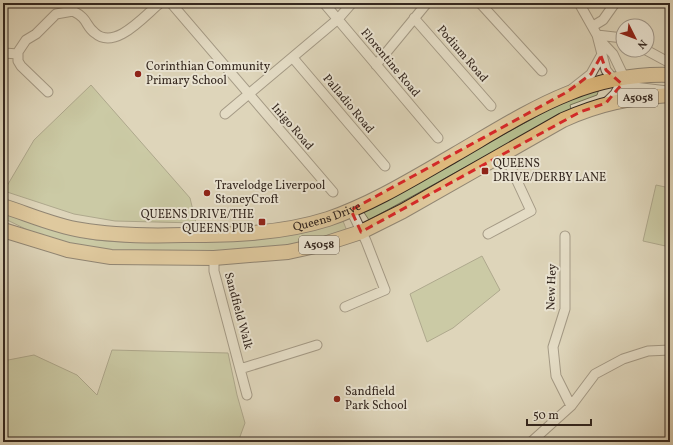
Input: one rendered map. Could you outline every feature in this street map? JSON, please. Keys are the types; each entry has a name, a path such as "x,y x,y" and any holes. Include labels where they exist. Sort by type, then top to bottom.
{"highway":[{"name":"Queens Drive","path":"3,206 79,230 112,234 147,236 252,234 304,225 351,210 401,185 506,124 567,92 620,80 670,75"},
{"name":"Queens Drive","path":"3,230 68,250 111,258 214,258 288,252 324,244 361,232 403,211 563,120 606,103 643,97 670,96"}],"street":[{"path":"48,92 21,66 18,61 18,54 26,40 36,34 56,14 72,7 85,18 95,34 110,39 119,37 160,3"},
{"name":"Inigo Road","path":"171,3 332,192"},
{"name":"Florentine Road","path":"324,3 438,138"},
{"path":"226,114 338,19 352,3"},
{"path":"376,64 427,3"},
{"path":"480,3 542,72"},
{"path":"579,3 596,33 613,54 620,80"},
{"path":"615,3 602,20 596,33 606,70 620,80"},
{"name":"Podium Road","path":"414,18 492,106"},
{"path":"596,33 615,37"},
{"path":"4,52 18,54"},
{"path":"655,55 670,63"},
{"path":"567,92 591,74 601,56"},
{"name":"Palladio Road","path":"293,58 385,166"},
{"name":"A5058","path":"620,80 670,92"},
{"name":"Queens Drive","path":"606,103 620,80"},
{"path":"488,234 531,211 504,153"},
{"path":"345,307 385,290 351,210"},
{"name":"New Hey","path":"565,236 565,309 553,347 556,376 571,406"},
{"name":"Sandfield Walk","path":"214,258 214,271 247,395"},
{"name":"Sandfield Walk","path":"240,369 317,345"},
{"path":"530,442 571,406 595,374 624,359 648,351 670,350"}],"highlighted area":[{"path":"601,56 606,70 622,84 606,103 580,112 361,232 351,210 567,92 591,74"}],"green space":[{"path":"91,85 190,198 196,223 115,221 74,214 4,191 34,140"},
{"path":"599,89 597,95 570,105 571,109 369,220 363,211 574,96"},
{"path":"656,185 670,188 670,247 643,241"},
{"path":"3,212 90,239 116,242 207,242 252,239 297,232 343,221 347,231 295,245 244,252 96,251 38,235 3,218"},
{"path":"482,256 500,290 453,328 427,342 410,294"},
{"path":"112,350 228,353 245,423 238,442 3,442 3,361 34,355 77,375 97,395"}],"place":[{"name":"Corinthian Community Primary School","path":"138,74"},
{"name":"QUEENS DRIVE/DERBY LANE","path":"485,171"},
{"name":"Travelodge Liverpool StoneyCroft","path":"207,193"},
{"name":"QUEENS DRIVE/THE QUEENS PUB","path":"262,222"},
{"name":"Sandfield Park School","path":"337,399"}]}
